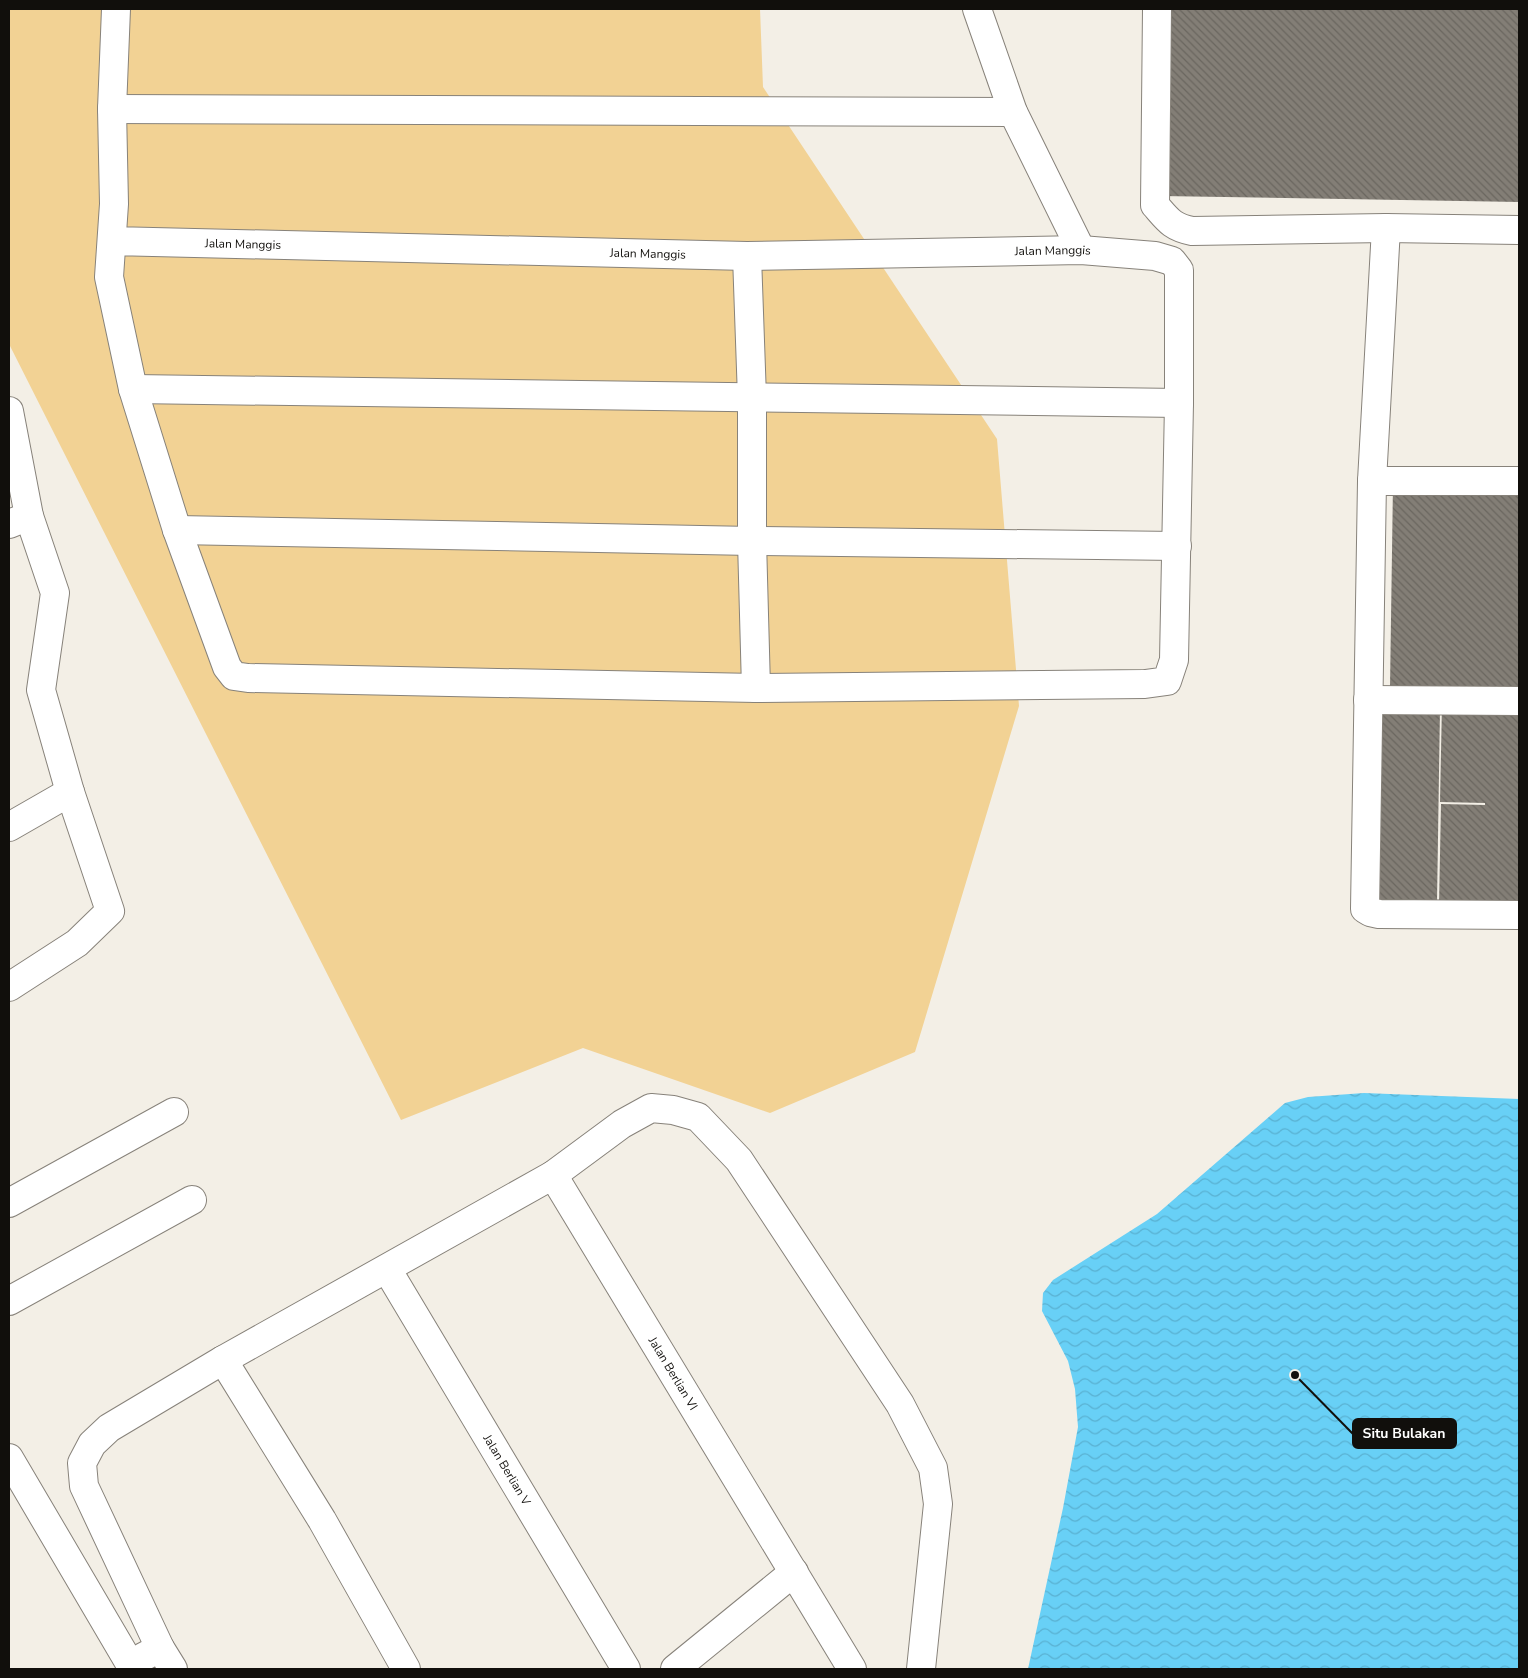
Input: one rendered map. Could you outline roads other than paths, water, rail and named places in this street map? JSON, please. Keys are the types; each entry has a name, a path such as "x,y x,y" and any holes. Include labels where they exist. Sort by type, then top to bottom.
{"street":[{"path":"116,9 112,109 114,204 108,277 134,389 178,530 227,667 234,676 248,678 756,688 1145,684 1167,681 1174,660 1179,403 134,389"},
{"path":"977,9 1013,112 1081,250"},
{"path":"1157,9 1155,205 1170,223 1192,231 1386,228 1519,230"},
{"path":"112,109 1013,112"},
{"path":"1386,228 1372,481 1365,909 1379,914 1519,915"},
{"name":"Jalan Manggis","path":"112,241 747,256 1081,250 1155,256 1172,261 1179,270 1179,403"},
{"path":"747,256 752,398 752,541 756,688"},
{"path":"9,411 19,520 55,593 41,690 70,792 110,911 77,943 9,987"},
{"path":"1372,481 1519,481"},
{"path":"178,530 752,541 1177,546"},
{"path":"1368,700 1519,701"},
{"path":"9,827 70,792"},
{"path":"9,1458 126,1667 166,1658 84,1486 82,1463 92,1444 109,1428 223,1360 553,1175 622,1124 650,1108 673,1110 698,1118 739,1160 900,1404 933,1468 938,1504 921,1669"},
{"path":"9,1203 174,1112"},
{"name":"Jalan Berlian VI","path":"553,1175 852,1669"},
{"path":"9,1301 192,1200"},
{"name":"Jalan Berlian V","path":"386,1270 626,1669"},
{"path":"223,1360 322,1520 406,1669"},
{"path":"675,1669 794,1572"}],"water":[{"path":"1364,1093 1519,1099 1519,1669 1028,1669 1063,1508 1078,1427 1075,1389 1068,1361 1042,1311 1043,1293 1053,1280 1157,1214 1285,1103 1308,1097"}],"place":[{"name":"Situ Bulakan","path":"1295,1375"}]}
